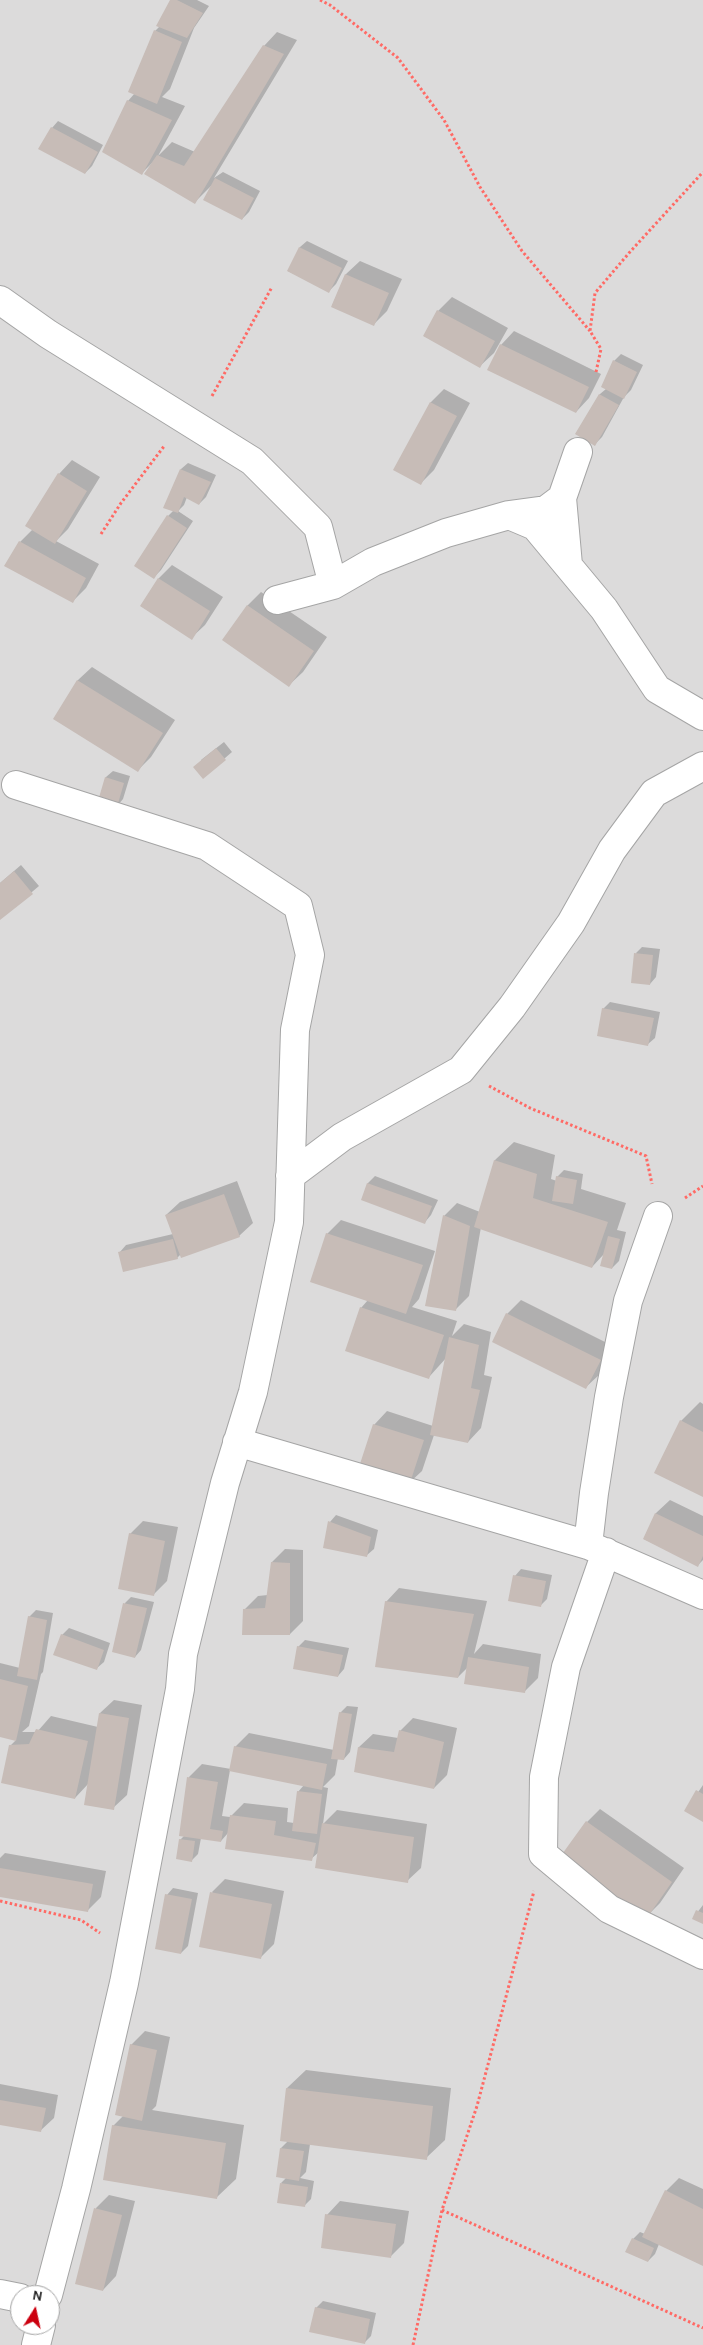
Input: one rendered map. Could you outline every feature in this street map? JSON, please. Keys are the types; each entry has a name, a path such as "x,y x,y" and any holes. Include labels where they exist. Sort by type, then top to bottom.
{"street":[{"path":"0,300 48,334 252,460 318,527 333,585"},
{"path":"568,565 562,498 578,452"},
{"path":"277,600 333,585 373,562 446,533 509,515 546,510 562,498"},
{"path":"509,515 535,526 604,609 657,689 703,716"},
{"path":"290,1176 342,1137 461,1070 512,1007 571,923 612,850 654,793 703,766"},
{"path":"16,785 207,846 298,906 310,955 294,1030 289,1222 253,1392 225,1483 183,1654 180,1689 130,1954 76,2189 51,2285"},
{"path":"658,1216 628,1301 607,1406 594,1493 597,1549 566,1667 544,1778 543,1854 609,1909 703,1955"},
{"path":"237,1442 597,1549 703,1595"}],"path":[{"path":"320,0 398,58 444,120 480,187 522,252 590,331 601,349 596,372"},
{"path":"590,331 595,293 703,172"},
{"path":"461,1070 530,1108 646,1156 658,1216"},
{"path":"413,2345 442,2210 477,2106 543,1854"},
{"path":"0,1901 81,1920 130,1954"},
{"path":"442,2210 703,2328"}],"shaded area":[{"path":"0,0 703,0 703,2345 0,2345"}],"building":[{"path":"170,0 177,0 203,13 187,38 156,26"},
{"path":"154,30 182,42 157,104 128,92"},
{"path":"263,45 284,54 195,204 144,174 157,155 184,166"},
{"path":"127,100 172,120 142,175 102,152"},
{"path":"51,127 98,152 85,174 38,149"},
{"path":"215,178 254,198 242,220 203,200"},
{"path":"299,247 342,268 329,293 287,271"},
{"path":"345,274 389,293 374,326 331,307"},
{"path":"437,310 495,341 480,368 423,336"},
{"path":"500,344 589,387 576,413 487,370"},
{"path":"613,360 637,372 624,399 601,387"},
{"path":"599,394 619,405 595,446 575,434"},
{"path":"430,402 457,416 421,485 393,470"},
{"path":"180,469 211,482 199,505 184,497 178,513 163,508"},
{"path":"58,473 87,491 55,544 25,526"},
{"path":"167,515 187,528 154,579 134,566"},
{"path":"19,541 86,578 73,603 4,566"},
{"path":"158,578 210,611 192,640 140,606"},
{"path":"247,605 314,651 289,687 222,640"},
{"path":"77,680 163,733 138,772 53,719"},
{"path":"216,748 226,760 203,779 193,767"},
{"path":"105,777 124,783 117,807 98,801"},
{"path":"14,871 33,894 0,920 0,883"},
{"path":"634,953 653,955 650,985 631,983"},
{"path":"602,1008 654,1018 648,1046 597,1036"},
{"path":"494,1160 537,1174 533,1198 608,1222 592,1268 474,1227"},
{"path":"556,1176 577,1180 573,1204 552,1201"},
{"path":"367,1183 432,1206 425,1224 361,1200"},
{"path":"224,1194 240,1237 181,1258 165,1215"},
{"path":"443,1215 470,1226 456,1311 425,1306"},
{"path":"326,1233 423,1265 406,1314 310,1282"},
{"path":"608,1236 620,1239 612,1269 600,1266"},
{"path":"173,1239 178,1259 123,1272 118,1252"},
{"path":"360,1307 444,1335 429,1379 345,1351"},
{"path":"506,1313 601,1360 586,1389 492,1342"},
{"path":"449,1337 479,1345 471,1388 480,1390 468,1443 430,1435"},
{"path":"680,1420 703,1432 703,1497 654,1473"},
{"path":"373,1424 424,1440 409,1486 358,1470"},
{"path":"655,1513 703,1536 703,1556 698,1567 643,1539"},
{"path":"328,1521 371,1537 367,1557 323,1548"},
{"path":"129,1533 165,1541 154,1596 118,1589"},
{"path":"271,1562 290,1563 290,1635 242,1635 243,1609 265,1608"},
{"path":"513,1575 546,1581 541,1607 508,1601"},
{"path":"385,1601 474,1614 458,1678 375,1667"},
{"path":"123,1603 147,1608 135,1658 112,1652"},
{"path":"28,1616 47,1620 37,1680 17,1676"},
{"path":"61,1634 104,1650 97,1670 53,1655"},
{"path":"297,1646 343,1655 338,1677 293,1669"},
{"path":"468,1657 529,1667 525,1693 464,1684"},
{"path":"0,1679 28,1686 16,1741 0,1737"},
{"path":"339,1712 352,1714 344,1760 331,1759"},
{"path":"99,1713 129,1718 114,1810 84,1805"},
{"path":"36,1729 88,1741 75,1799 1,1783 9,1745 29,1744"},
{"path":"399,1730 444,1742 434,1789 354,1772 358,1747 394,1752"},
{"path":"234,1746 327,1764 322,1790 229,1771"},
{"path":"187,1777 218,1782 210,1829 223,1831 221,1842 179,1836"},
{"path":"696,1790 703,1794 703,1822 684,1811"},
{"path":"297,1791 322,1794 317,1834 292,1831"},
{"path":"230,1815 276,1821 274,1835 316,1843 312,1861 225,1849"},
{"path":"586,1821 672,1882 647,1918 560,1857"},
{"path":"322,1823 414,1837 408,1883 315,1868"},
{"path":"179,1839 195,1841 192,1862 176,1859"},
{"path":"0,1868 93,1884 88,1912 0,1897"},
{"path":"210,1892 272,1904 261,1959 199,1947"},
{"path":"165,1894 192,1899 181,1954 155,1949"},
{"path":"696,1910 703,1913 703,1924 692,1919"},
{"path":"130,2044 157,2050 142,2121 115,2115"},
{"path":"286,2088 433,2106 427,2160 280,2141"},
{"path":"0,2100 46,2108 41,2132 0,2125"},
{"path":"112,2125 226,2143 217,2199 103,2180"},
{"path":"280,2148 304,2151 299,2181 276,2177"},
{"path":"280,2183 308,2187 305,2207 277,2203"},
{"path":"665,2190 703,2209 703,2266 642,2237"},
{"path":"94,2208 122,2215 103,2291 75,2284"},
{"path":"325,2214 396,2224 391,2258 321,2248"},
{"path":"632,2238 654,2248 648,2262 625,2252"},
{"path":"315,2307 370,2319 365,2344 309,2332"}]}
